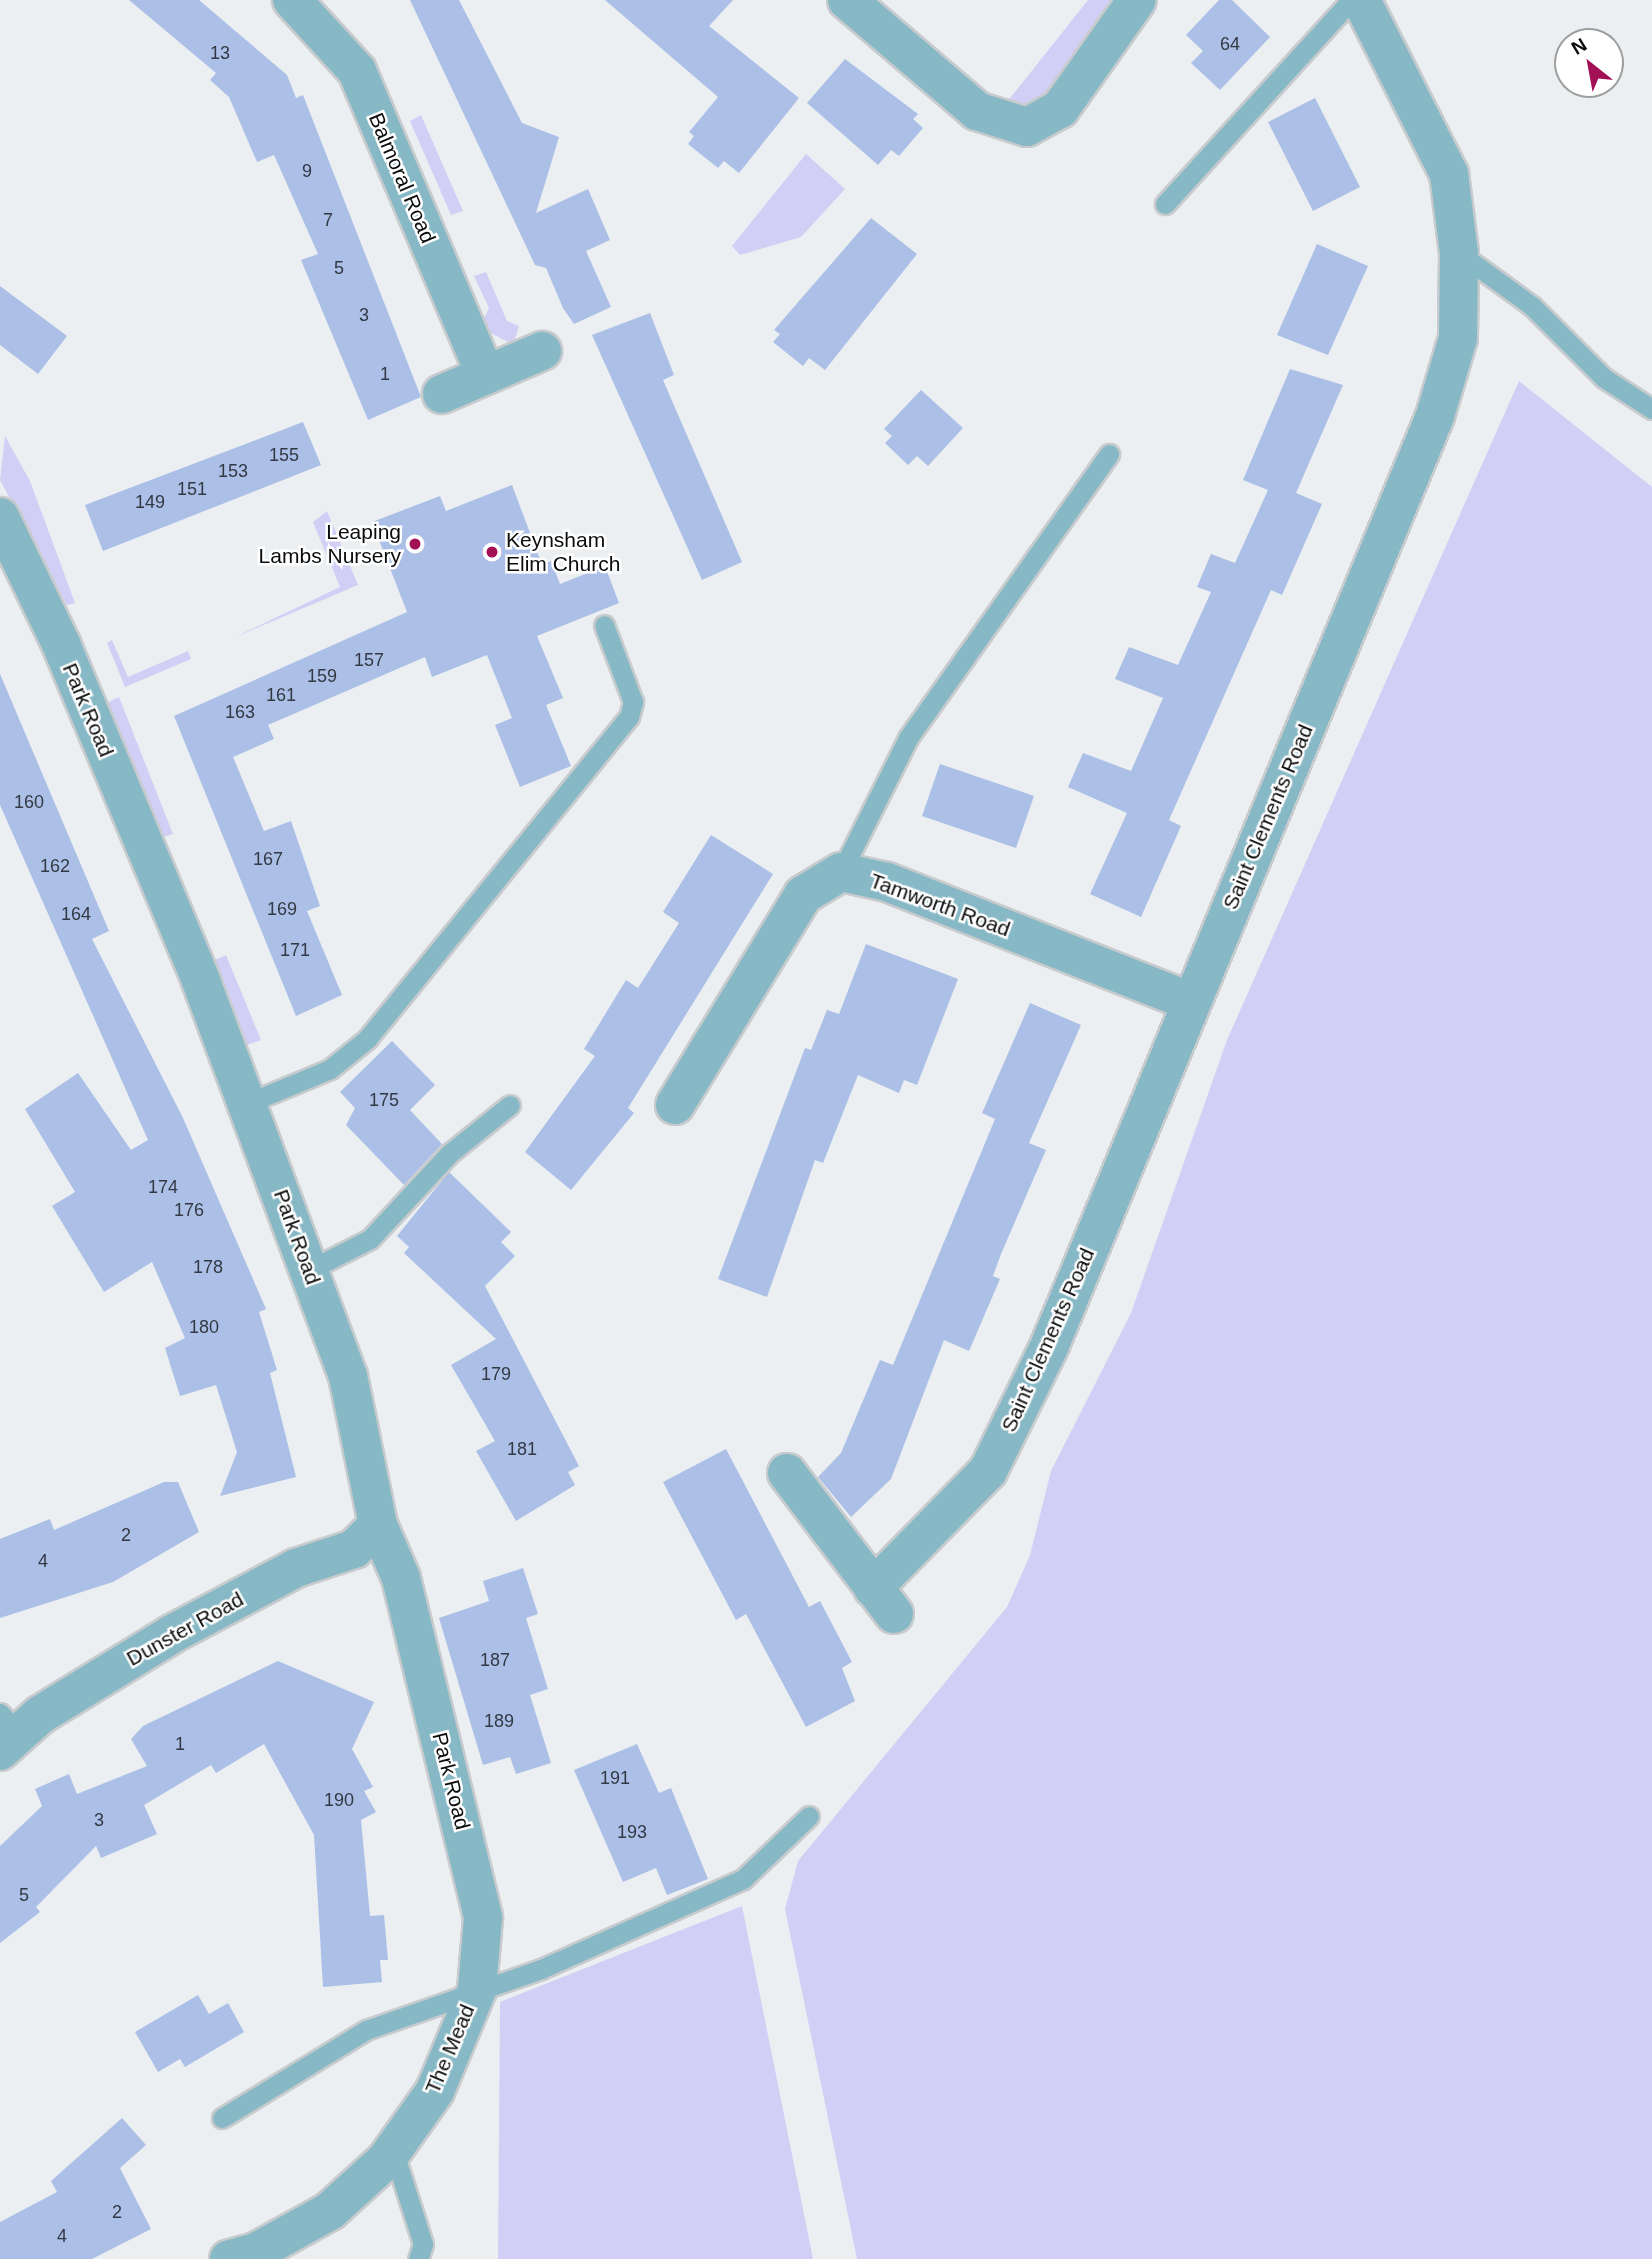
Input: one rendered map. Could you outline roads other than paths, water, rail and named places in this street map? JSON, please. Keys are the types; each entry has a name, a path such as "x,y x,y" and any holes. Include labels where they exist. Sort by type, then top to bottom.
{"street":[{"name":"Balmoral Road","path":"292,0 358,71 485,373"},
{"path":"846,0 977,111 1027,127 1060,109 1138,0"},
{"name":"Saint Clements Road","path":"787,1473 883,1601 988,1471 1049,1347 1435,416 1458,338 1460,253 1449,174 1361,0"},
{"path":"442,394 485,373 542,351"},
{"name":"Park Road","path":"0,517 61,644 248,1103 348,1376 378,1525 401,1578 483,1918 477,1990"},
{"name":"Tamworth Road","path":"675,1105 803,895 841,872 887,882 1191,1002"},
{"name":"Dunster Road","path":"6,1733 172,1634 296,1568 354,1549 378,1525"},
{"name":"The Mead","path":"229,2259 256,2252 330,2211 393,2150 435,2091 477,1990"}],"lane":[{"path":"1165,204 1351,0"},
{"path":"1460,253 1532,306 1604,378 1652,409"},
{"path":"841,872 908,738 1109,454"},
{"path":"248,1103 330,1069 367,1039 629,717 633,702 604,625"},
{"path":"309,1270 370,1239 449,1154 510,1105"},
{"path":"222,2118 366,2030 541,1969 743,1880 809,1816"},
{"path":"393,2150 423,2254"}],"place":[{"name":"Leaping Lambs Nursery","path":"415,544"},
{"name":"Keynsham Elim Church","path":"492,552"}]}
